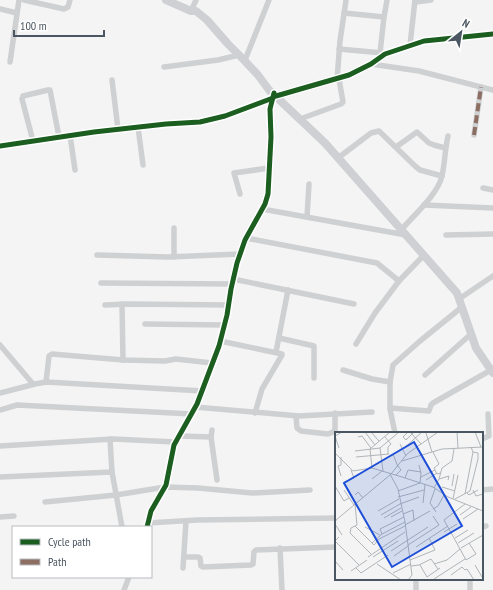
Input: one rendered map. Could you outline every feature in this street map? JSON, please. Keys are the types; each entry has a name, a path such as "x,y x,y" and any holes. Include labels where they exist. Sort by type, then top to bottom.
{"main road":[{"path":"166,0 191,11 196,11 207,20 274,96 300,118 338,158 424,255 457,293 476,348 492,371"}],"street":[{"path":"10,62 19,0"},
{"path":"24,0 64,9 68,8 70,0"},
{"path":"191,11 196,0"},
{"path":"164,67 242,58 269,0"},
{"path":"300,118 343,102 338,79 339,49 346,0"},
{"path":"0,146 118,129 210,120 231,114 274,96 349,75 371,64 382,53 384,17 387,0"},
{"path":"410,45 415,1 431,0"},
{"path":"0,9 17,13"},
{"path":"344,13 384,17"},
{"path":"339,49 382,53 424,41 493,34"},
{"path":"371,64 419,71 493,90"},
{"path":"112,80 118,129"},
{"path":"474,135 481,87"},
{"path":"33,141 22,97 48,90 50,90 59,137"},
{"path":"274,96 270,109 271,137 268,194 262,209 246,238 240,254 220,341 203,391 196,407 175,442 172,450 168,478 151,511 147,525 186,521 335,518"},
{"path":"138,127 143,165"},
{"path":"338,158 371,133 379,131 420,170 442,176"},
{"path":"396,147 417,132 429,143 445,148"},
{"path":"70,135 75,170"},
{"path":"262,209 404,233 438,185 442,176 448,136"},
{"path":"240,194 234,174 269,168"},
{"path":"307,217 309,184"},
{"path":"483,188 493,190"},
{"path":"424,205 493,208"},
{"path":"174,228 174,257"},
{"path":"446,235 493,234"},
{"path":"246,238 377,263 399,281"},
{"path":"97,255 174,257 240,254"},
{"path":"356,344 399,281 424,255"},
{"path":"395,432 390,408 390,382 393,365 460,303 493,276"},
{"path":"100,283 233,282 288,290 354,304"},
{"path":"276,352 288,290"},
{"path":"122,304 123,360"},
{"path":"105,305 229,305"},
{"path":"146,324 224,325"},
{"path":"425,375 471,334"},
{"path":"279,338 314,346 314,378"},
{"path":"220,341 276,352 280,353 282,356 262,389 254,413"},
{"path":"0,345 33,384"},
{"path":"46,382 49,356 52,354 123,360 165,361 176,359 212,363"},
{"path":"343,370 390,382"},
{"path":"390,408 428,411 433,402 492,371"},
{"path":"0,393 46,382 203,391"},
{"path":"0,410 17,405 192,414"},
{"path":"196,407 296,416 372,412"},
{"path":"296,416 297,428 301,431 328,434 335,430 335,413"},
{"path":"483,439 489,436 488,414"},
{"path":"212,430 217,480"},
{"path":"179,436 212,437"},
{"path":"0,446 110,439 175,442"},
{"path":"110,439 112,472 122,526"},
{"path":"0,477 112,472"},
{"path":"45,502 116,495 164,488 198,488 252,493 310,490"},
{"path":"483,490 493,489"},
{"path":"0,517 14,516"},
{"path":"183,568 186,521"},
{"path":"184,557 200,558 201,566 203,567 251,565 253,564 254,552 256,550 335,547"},
{"path":"280,548 282,590"},
{"path":"124,590 129,578"}],"marked path":[{"path":"474,135 481,87"}],"cycle path":[{"path":"276,96 349,75 371,64 385,54 424,41 493,34"},
{"path":"147,526 151,511 166,485 174,445 197,404 219,346 227,315 237,263 245,240 265,204 268,194 271,137 270,109 274,93"},
{"path":"0,146 94,132 166,124 200,122 225,116 273,98"}]}
